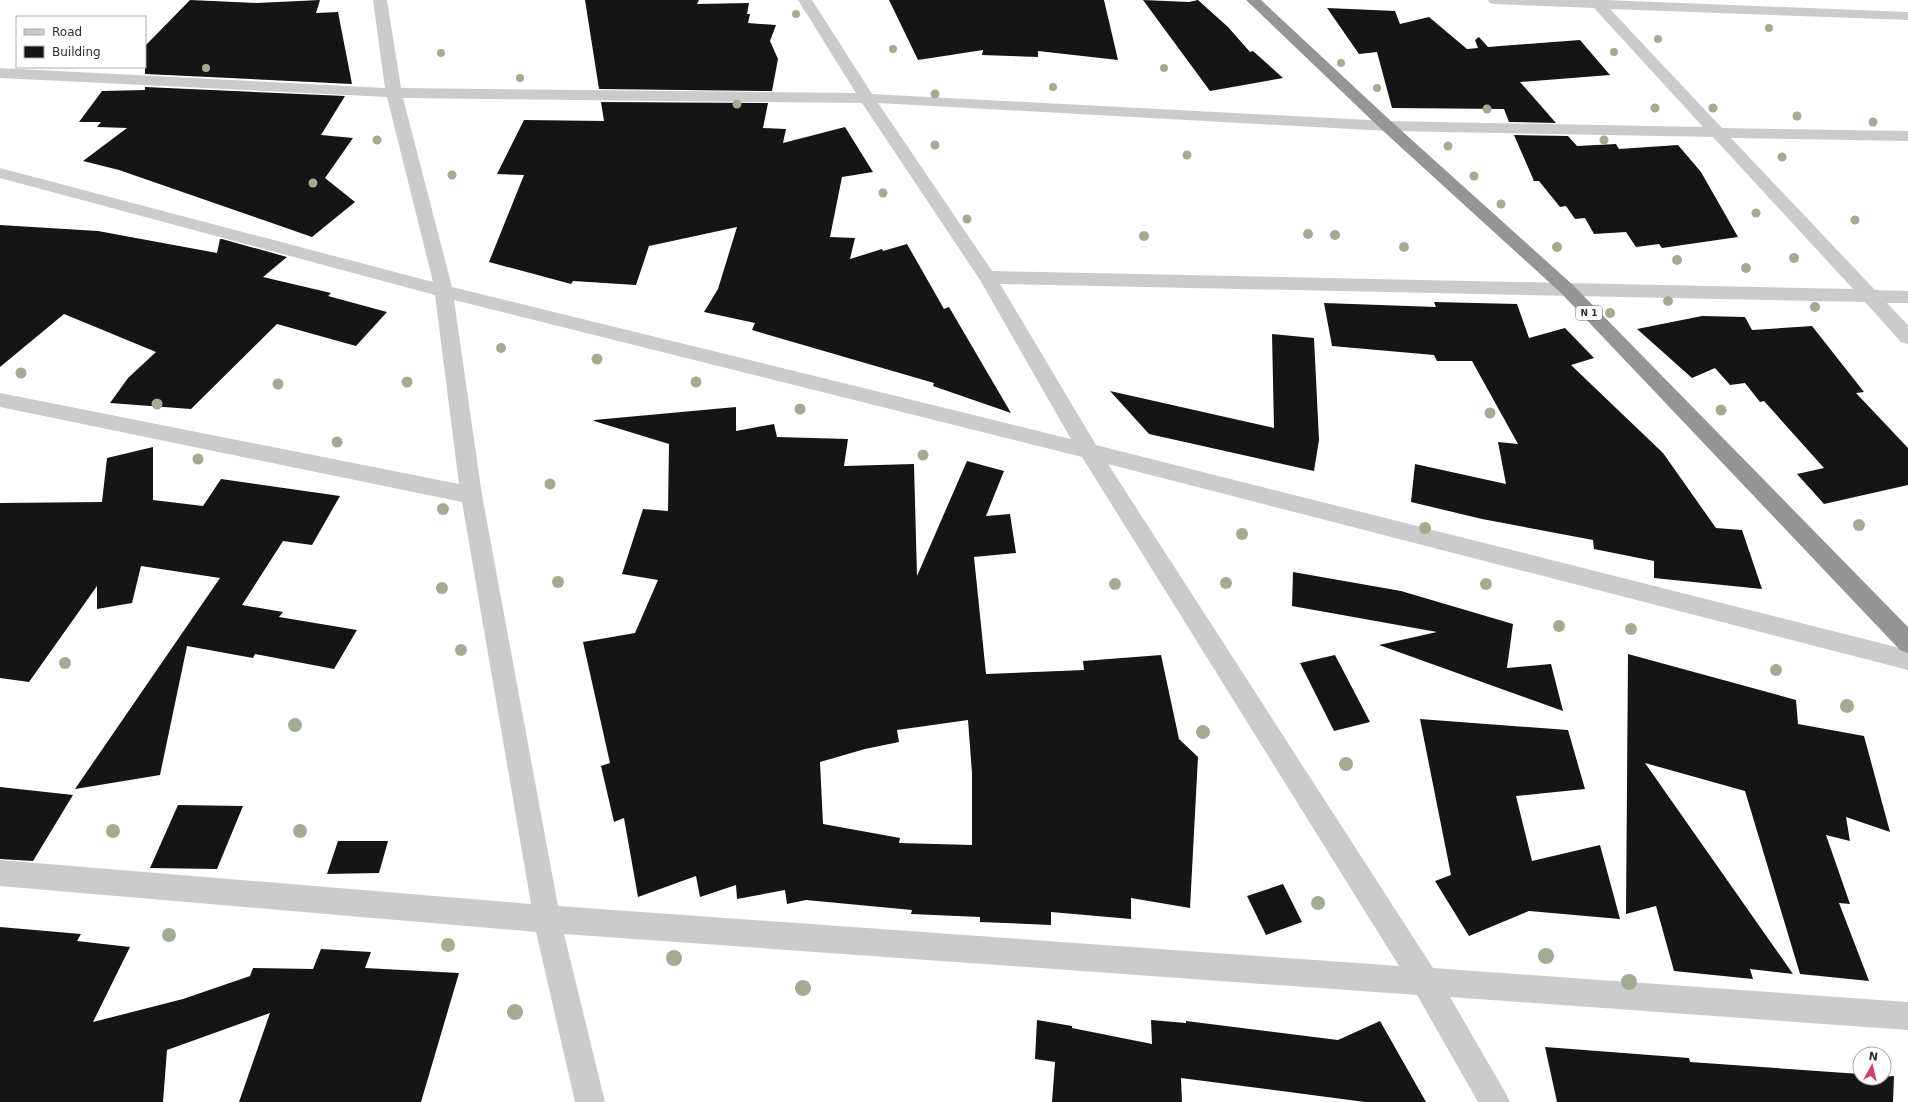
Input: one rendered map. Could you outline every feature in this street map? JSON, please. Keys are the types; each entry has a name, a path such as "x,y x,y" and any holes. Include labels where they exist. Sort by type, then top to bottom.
{"highway":[{"name":"N 1","path":"1253,0 1387,126 1568,290 1908,644"}],"street":[{"path":"380,0 394,93 444,291 471,495 547,919 590,1102"},
{"path":"805,0 867,98 987,278 1089,451 1424,980 1495,1102"},
{"path":"1495,0 1596,2 1908,16"},
{"path":"1596,2 1908,337"},
{"path":"0,73 394,93 867,98 1387,126 1908,136"},
{"path":"0,173 444,291 1089,451 1908,660"},
{"path":"987,278 1908,297"},
{"path":"0,400 471,495"},
{"path":"0,873 547,919 1424,980 1908,1016"}],"building":[{"path":"190,0 257,3 320,0 316,13 338,12 352,84 145,74 146,45"},
{"path":"585,0 699,0 697,4 749,3 747,14 750,14 748,23 776,25 770,41 778,59 772,91 599,89"},
{"path":"889,0 1104,0 1118,60 1038,51 1038,57 982,55 983,50 918,60"},
{"path":"1143,0 1189,2 1198,0 1228,27 1250,52 1253,51 1283,78 1210,91"},
{"path":"1327,8 1395,11 1400,24 1429,17 1467,49 1478,48 1475,40 1479,37 1488,47 1580,40 1610,75 1520,82 1556,123 1509,122 1504,109 1392,108 1377,52 1359,54"},
{"path":"145,87 345,96 321,135 353,138 325,178 355,202 312,237 119,170 83,161 127,128 97,127 101,122 79,122 102,91 145,90"},
{"path":"601,102 768,103 763,128 786,129 783,143 845,127 873,172 842,177 830,237 855,238 850,259 882,249 883,251 907,244 944,309 949,307 1011,413 933,386 934,383 752,330 755,323 704,312 718,289 737,227 649,246 636,285 573,281 571,284 489,262 524,175 497,174 524,120 604,121"},
{"path":"1514,135 1568,136 1577,146 1616,144 1619,149 1678,145 1701,172 1738,237 1662,248 1659,244 1636,247 1626,232 1594,234 1585,218 1575,219 1566,206 1560,207 1539,181 1534,181"},
{"path":"0,225 98,231 217,253 220,239 222,239 287,257 263,277 331,293 328,296 387,312 356,346 277,324 191,409 110,403 128,378 156,352 64,314 0,367"},
{"path":"1434,302 1517,304 1529,338 1565,328 1594,358 1571,365 1663,453 1716,528 1742,530 1762,589 1654,578 1654,561 1594,549 1593,540 1482,519 1411,502 1415,464 1506,484 1498,442 1518,444 1472,361 1437,361 1434,355 1332,346 1324,303 1436,307"},
{"path":"1702,316 1745,317 1752,330 1812,326 1864,392 1856,393 1908,448 1908,485 1824,504 1797,474 1824,468 1764,401 1760,402 1745,383 1730,385 1715,368 1692,378 1637,329"},
{"path":"1272,334 1314,338 1319,440 1314,471 1149,434 1110,391 1274,428"},
{"path":"736,407 736,431 774,424 777,437 848,439 844,466 914,464 917,576 967,461 1004,471 986,516 1010,514 1016,553 974,557 986,674 1084,670 1083,661 1161,655 1179,739 1198,757 1190,908 1131,898 1131,919 1051,912 1051,925 980,922 980,917 911,914 912,910 806,900 787,904 785,890 737,899 736,885 700,897 696,876 638,897 624,818 614,822 601,766 610,763 583,642 635,633 658,580 622,574 643,509 668,511 669,444 594,420","holes":["968,720 972,773 972,845 899,843 900,838 823,824 820,762 865,749 899,742 897,730"]},
{"path":"153,447 153,500 203,506 221,479 340,496 312,545 283,541 242,605 283,612 279,617 357,630 334,669 255,654 253,658 187,646 160,775 75,789 220,578 141,566 132,603 97,609 97,586 29,682 0,678 0,503 102,502 107,458"},
{"path":"1293,572 1401,591 1513,624 1507,668 1551,664 1563,711 1379,645 1437,632 1292,606"},
{"path":"1628,654 1796,700 1798,724 1864,736 1890,832 1846,817 1850,841 1826,835 1850,904 1839,903 1869,981 1800,974 1745,791 1645,763 1793,974 1750,969 1753,979 1674,971 1656,906 1626,914"},
{"path":"1335,655 1370,722 1334,731 1300,663"},
{"path":"1420,719 1568,730 1585,789 1516,796 1532,861 1600,845 1620,919 1529,911 1469,936 1435,881 1451,875"},
{"path":"0,787 73,795 33,861 0,859"},
{"path":"178,805 243,806 217,869 150,868"},
{"path":"338,841 388,841 379,873 327,874"},
{"path":"1283,884 1302,922 1266,935 1247,896"},
{"path":"0,927 81,934 77,941 130,947 93,1022 183,999 250,976 253,968 313,969 321,949 371,952 365,968 459,973 421,1102 239,1102 270,1013 167,1050 163,1102 0,1102"},
{"path":"1037,1020 1072,1026 1072,1028 1152,1044 1151,1020 1186,1023 1186,1021 1338,1040 1380,1021 1426,1102 1365,1102 1181,1078 1182,1102 1052,1102 1055,1062 1035,1059"},
{"path":"1545,1047 1689,1058 1690,1062 1852,1073 1852,1086 1892,1086 1892,1076 1894,1076 1893,1102 1557,1102"}]}
